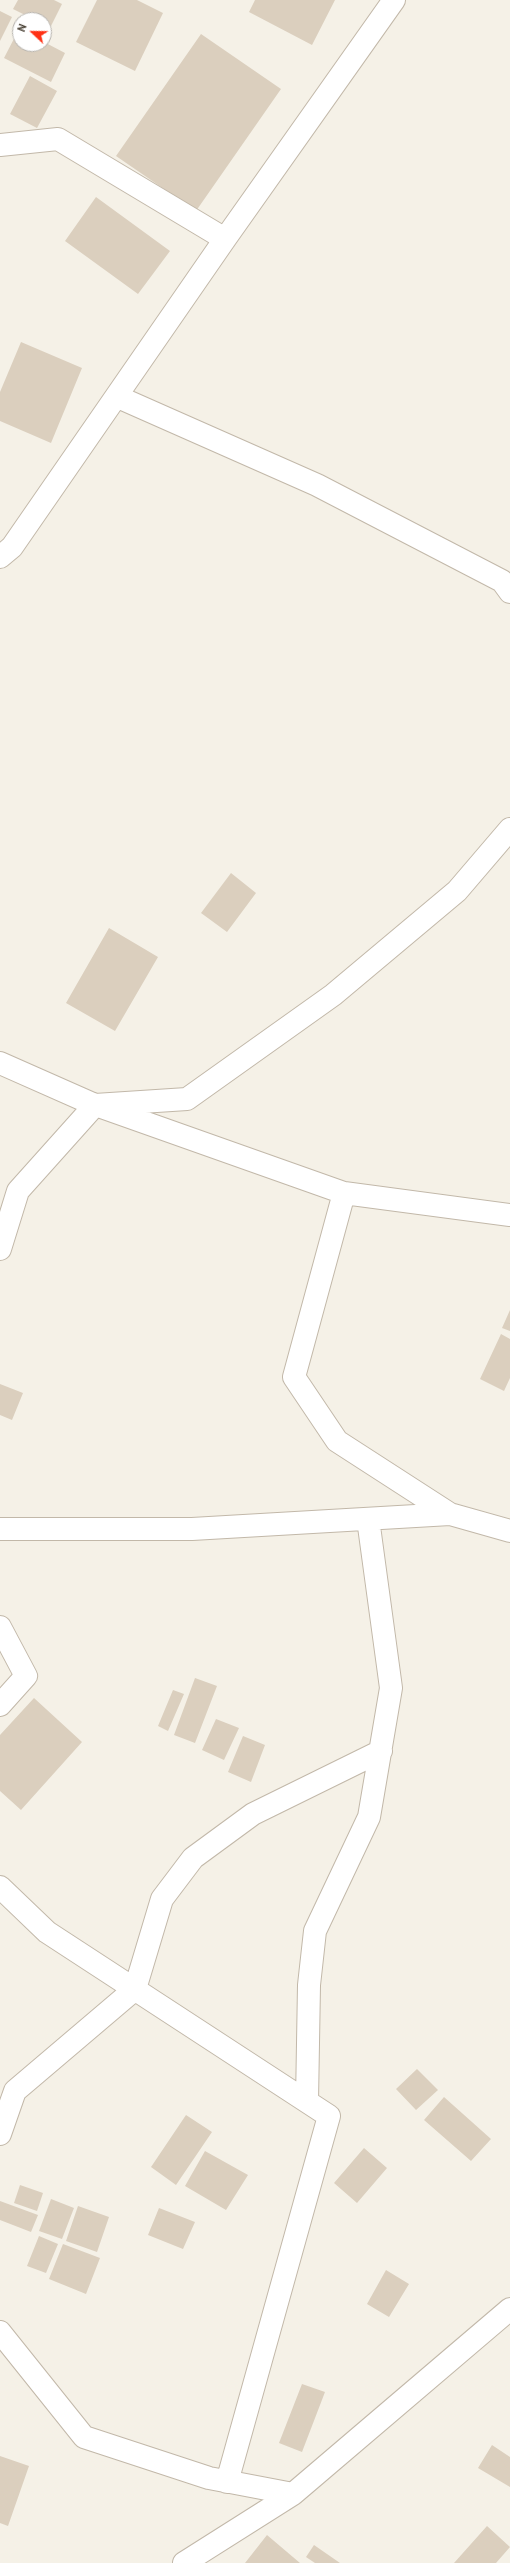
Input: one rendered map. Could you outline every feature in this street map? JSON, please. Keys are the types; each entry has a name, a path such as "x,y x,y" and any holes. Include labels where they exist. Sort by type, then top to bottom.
{"street":[{"path":"0,557 12,547 118,397 225,239 394,0"},
{"path":"0,145 58,139 225,239"},
{"path":"118,397 317,484 502,581 510,592"},
{"path":"0,1249 18,1191 95,1104 187,1099 345,985 457,891 510,829"},
{"path":"0,1063 95,1104 344,1193 510,1215"},
{"path":"344,1193 294,1377 337,1441 450,1514 510,1531"},
{"path":"0,1529 192,1529 450,1514"},
{"path":"307,2101 309,1985 315,1931 369,1817 392,1688 368,1519"},
{"path":"0,1627 26,1676 0,1705"},
{"path":"0,2134 16,2091 135,1990 162,1899 193,1858 253,1814 381,1751"},
{"path":"0,1887 47,1932 330,2116 227,2482"},
{"path":"184,2563 293,2494 510,2309"},
{"path":"0,2332 84,2437 209,2478 293,2494"}],"building":[{"path":"18,0 54,0 62,4 52,24 52,12 19,12 13,9"},
{"path":"97,0 137,0 163,13 135,71 76,42"},
{"path":"255,0 335,0 312,45 249,12"},
{"path":"0,11 12,17 0,41"},
{"path":"201,34 281,89 196,211 116,156"},
{"path":"12,43 12,52 52,52 52,46 65,53 51,82 4,58"},
{"path":"30,76 57,91 37,128 10,114"},
{"path":"96,197 170,251 138,294 65,241"},
{"path":"21,342 82,368 51,443 0,421 0,392"},
{"path":"231,873 256,893 227,932 201,913"},
{"path":"109,928 158,957 115,1031 66,1003"},
{"path":"510,1310 510,1331 502,1328"},
{"path":"501,1334 510,1339 510,1378 504,1391 480,1379"},
{"path":"0,1384 23,1393 12,1420 0,1415"},
{"path":"195,1678 217,1686 195,1743 174,1735"},
{"path":"173,1690 184,1694 168,1731 158,1726"},
{"path":"34,1698 82,1742 21,1810 0,1791 0,1735"},
{"path":"216,1719 239,1728 224,1760 202,1750"},
{"path":"243,1736 265,1745 251,1782 228,1772"},
{"path":"417,2069 438,2090 416,2110 396,2089"},
{"path":"444,2097 491,2139 471,2161 424,2120"},
{"path":"186,2115 212,2132 176,2185 151,2167"},
{"path":"364,2148 387,2168 357,2203 334,2183"},
{"path":"205,2151 248,2175 226,2210 185,2186"},
{"path":"20,2185 43,2193 37,2211 14,2203"},
{"path":"51,2199 74,2208 62,2239 39,2231"},
{"path":"0,2201 38,2215 31,2232 0,2220"},
{"path":"78,2206 109,2217 97,2252 66,2241"},
{"path":"159,2208 195,2222 183,2249 148,2235"},
{"path":"39,2236 58,2244 46,2273 27,2266"},
{"path":"63,2244 100,2258 86,2294 49,2279"},
{"path":"386,2270 409,2284 389,2317 367,2304"},
{"path":"302,2384 325,2392 302,2452 279,2443"},
{"path":"492,2445 510,2457 510,2487 478,2468"},
{"path":"0,2456 29,2466 8,2526 0,2523"},
{"path":"487,2526 510,2547 496,2563 454,2563"},
{"path":"267,2535 300,2563 245,2563"},
{"path":"314,2545 340,2563 315,2563 306,2557"}]}
